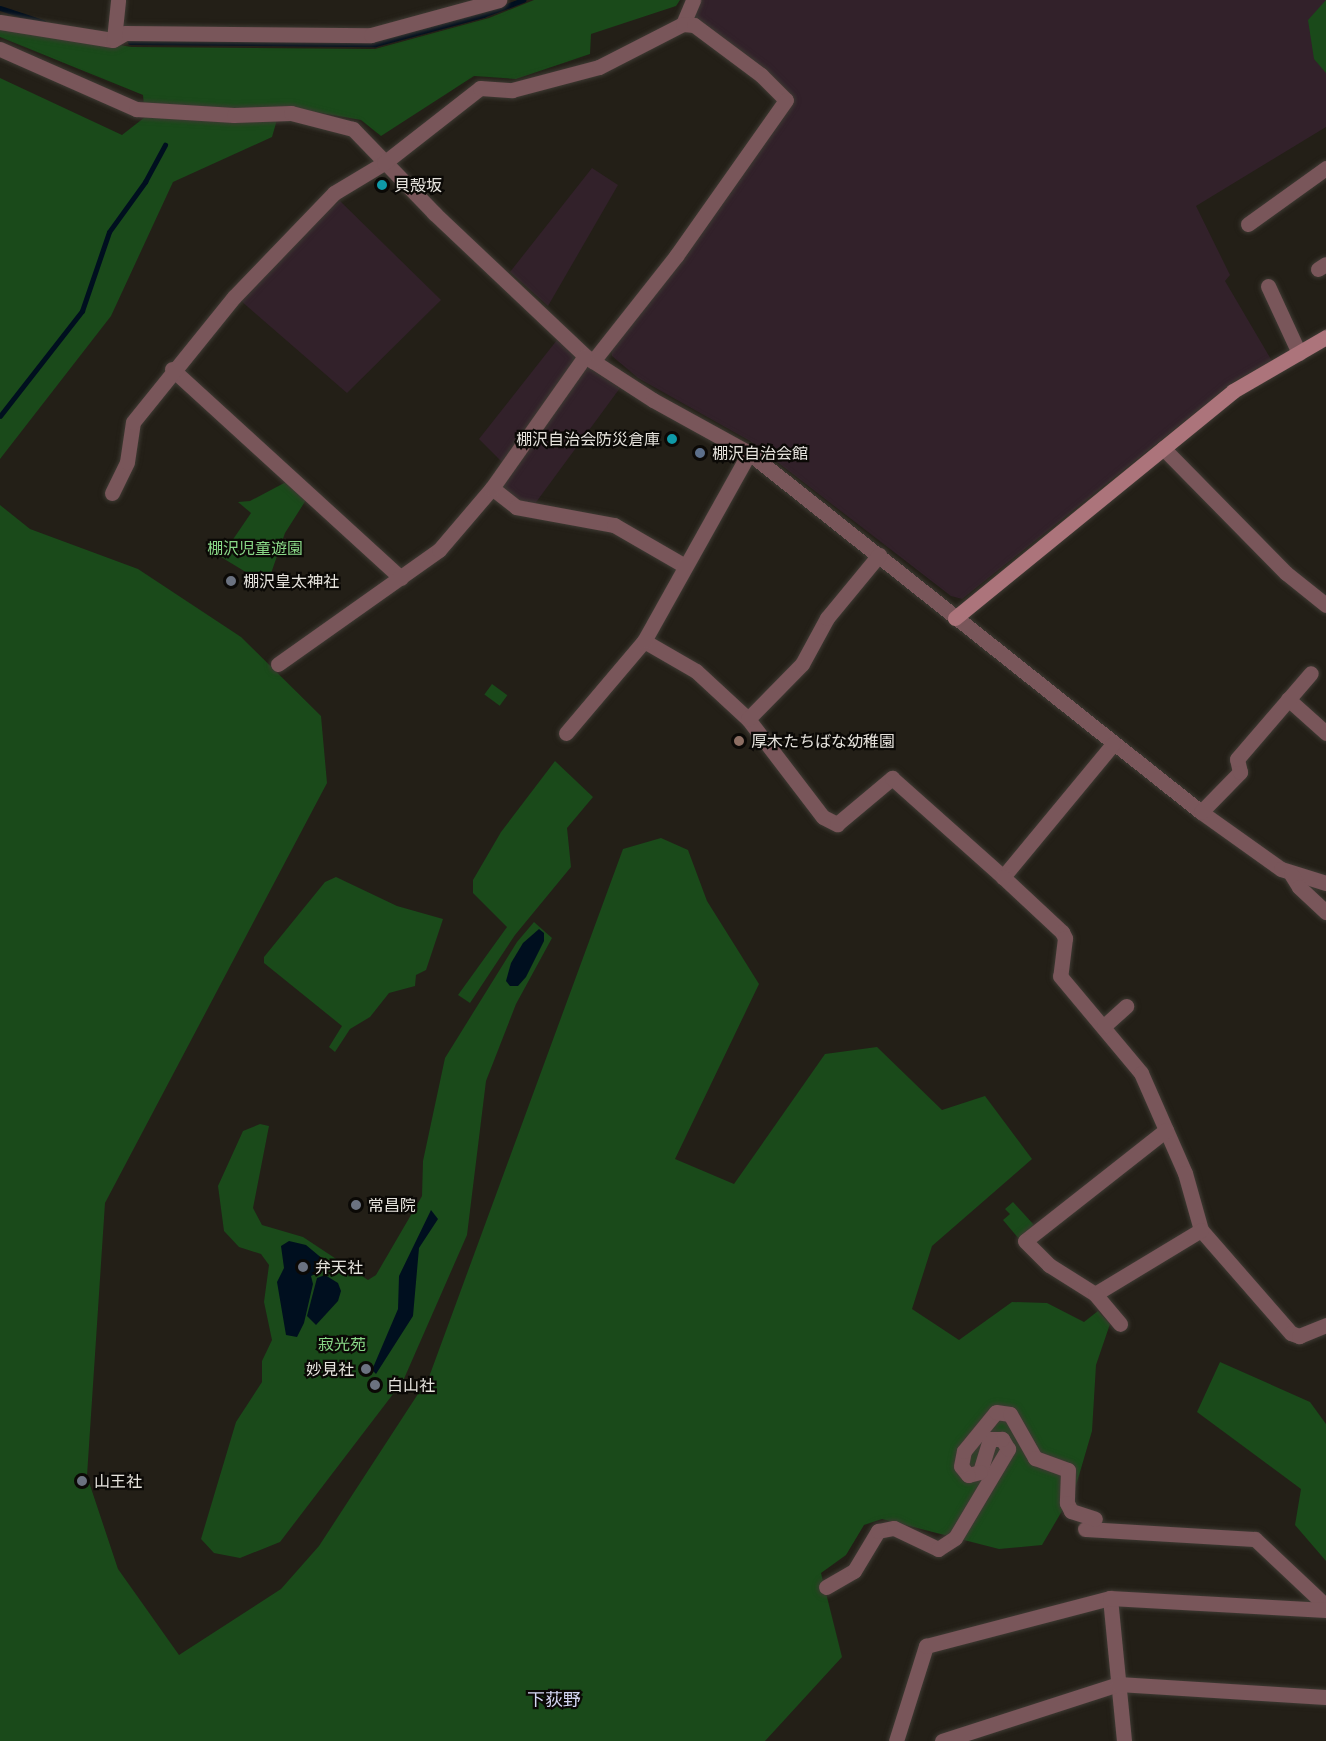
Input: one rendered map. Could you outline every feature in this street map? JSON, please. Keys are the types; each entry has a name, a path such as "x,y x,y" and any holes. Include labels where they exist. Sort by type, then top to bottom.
{"street":[{"path":"114,39 118,0"},
{"path":"0,22 57,34 114,39 124,33 371,35 499,0"},
{"path":"683,24 693,0"},
{"path":"112,493 127,462 133,422 172,369 315,209 384,163 480,88 512,90 600,67 683,24 694,25 786,100 676,256 589,358 492,488 438,550 278,664"},
{"path":"0,49 136,109 234,116 291,113 353,129 384,163 589,358 653,400 749,453 1201,812 1291,874 1326,883"},
{"path":"1248,224 1284,190 1326,168"},
{"path":"1268,286 1277,298 1270,310 1299,352"},
{"path":"955,618 1233,391 1326,337"},
{"path":"172,369 401,578"},
{"path":"1162,448 1286,573 1326,605"},
{"path":"566,733 644,641 749,453"},
{"path":"492,488 516,507 614,525 685,566"},
{"path":"748,719 802,664 827,618 879,555"},
{"path":"644,641 696,671 748,719 823,817 837,824 892,778 1062,932 1065,938 1060,976 1141,1073 1185,1173 1201,1230 1291,1333 1299,1336 1326,1325"},
{"path":"1201,812 1240,772 1237,759 1311,673"},
{"path":"1288,699 1326,733"},
{"path":"1003,877 1113,744"},
{"path":"1291,874 1299,887 1326,912"},
{"path":"1104,1026 1126,1006"},
{"path":"1120,1324 1095,1294 1049,1266 1025,1241 1166,1130"},
{"path":"1095,1294 1201,1230"},
{"path":"826,1587 854,1571 878,1531 894,1528 938,1549 955,1538 1008,1449 1002,1439 990,1439 980,1472 968,1475 961,1466 964,1451 996,1412 1010,1414 1035,1458 1068,1470 1067,1503 1071,1511 1091,1526 1255,1539 1326,1608"},
{"path":"897,1741 926,1646 1110,1598 1326,1608"},
{"path":"1110,1598 1124,1741"},
{"path":"942,1741 1118,1684 1326,1697"}],"shaded area":[{"path":"698,0 1326,0 1326,127 1196,206 1230,275 1225,281 1272,361 1235,381 962,599 951,596 750,441 638,378 612,356 611,348 746,162 765,144 794,100 767,71 693,18"},
{"path":"592,168 618,185 548,306 510,272"},
{"path":"340,201 441,300 347,393 240,300 314,221"},
{"path":"557,340 574,355 575,364 505,465 479,439"},
{"path":"586,366 620,388 534,505 518,502 501,489 502,484"}],"green space":[{"path":"534,0 680,0 676,6 591,34 590,54 516,79 474,76 381,136 361,120 281,106 272,137 173,182 111,316 0,459 0,78 122,135 145,117 143,95 0,37 0,27 132,47 375,49 489,18"},
{"path":"1326,0 1326,73 1314,59 1308,20"},
{"name":"棚沢児童遊園","path":"286,482 306,500 285,533 267,585 221,557 251,513 238,502 250,501"},
{"path":"0,505 30,529 138,569 241,637 321,716 327,783 105,1203 87,1476 118,1569 179,1655 281,1589 319,1546 429,1377 623,849 661,838 688,850 707,901 759,984 675,1159 734,1184 825,1054 877,1047 942,1110 985,1096 1032,1159 932,1246 912,1309 959,1340 1012,1302 1047,1303 1084,1322 1098,1311 1110,1324 1096,1365 1092,1431 1075,1489 1042,1545 999,1549 882,1519 864,1525 846,1555 821,1573 842,1657 765,1741 0,1741"},
{"path":"492,684 507,695 500,706 484,695"},
{"path":"555,761 593,797 567,828 571,867 515,935 470,1003 458,995 507,927 473,893 473,880 501,832"},
{"path":"336,877 397,906 443,919 426,970 416,975 415,986 389,993 370,1017 350,1029 335,1052 329,1047 342,1026 264,963 264,957 325,882"},
{"name":"寂光苑","path":"534,922 552,938 516,1004 486,1081 467,1235 403,1381 280,1542 240,1558 214,1553 201,1539 236,1422 262,1382 262,1361 272,1340 264,1302 269,1265 261,1254 239,1247 224,1231 218,1186 243,1131 260,1124 269,1126 253,1208 262,1225 303,1237 368,1280 376,1275 422,1196 423,1161 445,1058 517,942"},
{"path":"1013,1202 1034,1225 1019,1239 1003,1220 1010,1214 1005,1209"},
{"path":"1220,1362 1310,1402 1326,1424 1326,1561 1295,1525 1301,1489 1197,1412"}],"water":[{"path":"539,929 544,933 544,941 526,977 518,986 510,986 506,981 511,963 523,943"},
{"path":"431,1210 438,1219 419,1248 413,1316 376,1374 372,1370 398,1309 399,1276"},
{"path":"289,1241 306,1245 324,1260 320,1272 311,1276 313,1284 304,1323 297,1337 286,1335 277,1282 284,1268 281,1246"},
{"path":"325,1275 338,1283 341,1291 338,1301 316,1325 307,1316 317,1278"}],"waterway":[{"path":"130,42 375,44 483,15 523,0"},
{"path":"0,8 43,22"},
{"path":"0,416 82,311 109,232 145,182 165,145"}],"place":[{"name":"貝殻坂","path":"382,185"},
{"name":"棚沢自治会防災倉庫","path":"672,439"},
{"name":"棚沢自治会館","path":"700,453"},
{"name":"棚沢皇太神社","path":"231,581"},
{"name":"厚木たちばな幼稚園","path":"739,741"},
{"name":"常昌院","path":"356,1205"},
{"name":"弁天社","path":"303,1267"},
{"name":"妙見社","path":"366,1369"},
{"name":"白山社","path":"375,1385"},
{"name":"山王社","path":"82,1481"}],"district":[{"name":"下荻野","path":"554,1699"}]}
